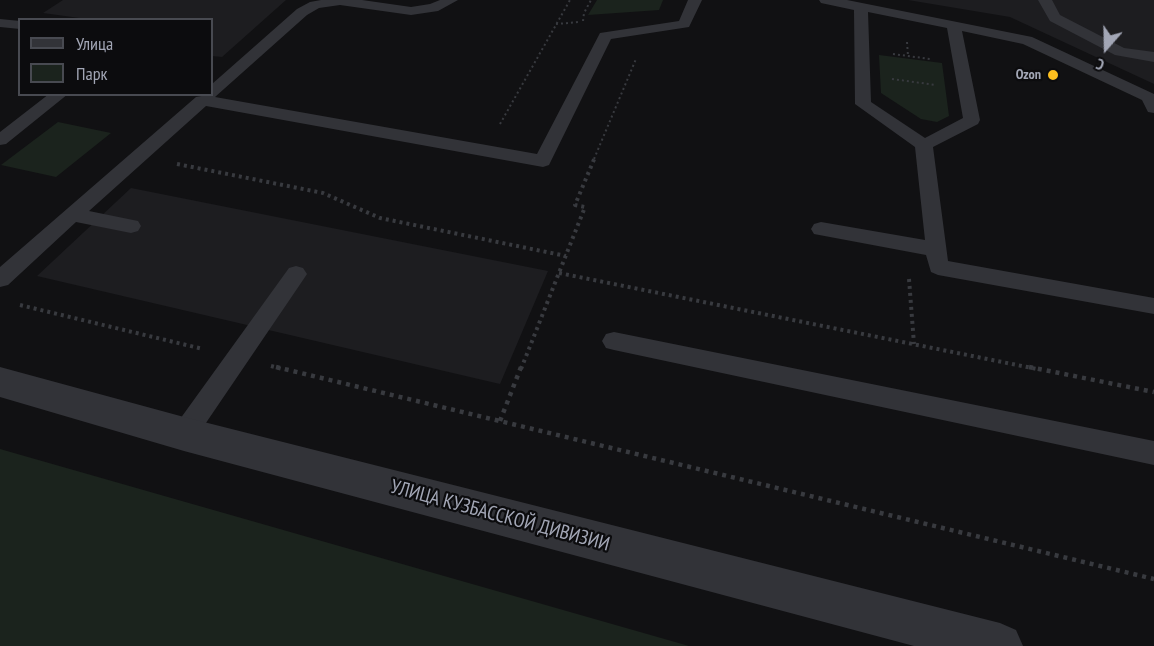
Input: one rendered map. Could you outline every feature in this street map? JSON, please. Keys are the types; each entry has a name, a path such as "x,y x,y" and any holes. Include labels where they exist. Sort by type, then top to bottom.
{"street":[{"name":"УЛИЦА КУЗБАССКОЙ ДИВИЗИИ","path":"0,382 184,434 1000,646"}],"lane":[{"path":"213,91 302,12 315,5 340,1 411,11 433,8 451,0"},
{"path":"0,279 207,96 543,161 605,36 684,24 695,0"},
{"path":"826,0 1027,40 1148,97 1154,108"},
{"path":"1045,0 1055,18 1120,52 1154,57"},
{"path":"861,7 863,104 924,145 938,267 1154,306"},
{"path":"0,22 18,25"},
{"path":"924,145 972,120 953,24"},
{"path":"0,140 57,96"},
{"path":"73,214 131,226"},
{"path":"821,229 936,249"},
{"path":"184,434 297,274"},
{"path":"614,341 1154,453"}],"path":[{"path":"485,150 570,0"},
{"path":"584,13 591,0"},
{"path":"500,421 585,207 575,205 648,29"},
{"path":"862,50 961,63"},
{"path":"862,75 966,89"},
{"path":"168,162 323,193 380,218 566,256"},
{"path":"559,273 1154,392"},
{"path":"14,304 1154,579"}],"shaded area":[{"path":"63,0 286,0 222,57 213,56 213,18 79,18 43,13"},
{"path":"908,0 1154,0 1154,84 1010,17"},
{"path":"131,188 548,271 500,384 37,276"}],"green space":[{"path":"597,0 663,0 659,10 588,15"},
{"path":"879,55 942,63 949,116 937,122 921,119 881,93"},
{"path":"58,122 111,133 56,177 1,165"},
{"path":"0,449 689,646 0,646"}],"place":[{"name":"Ozon","path":"1053,75"}]}
